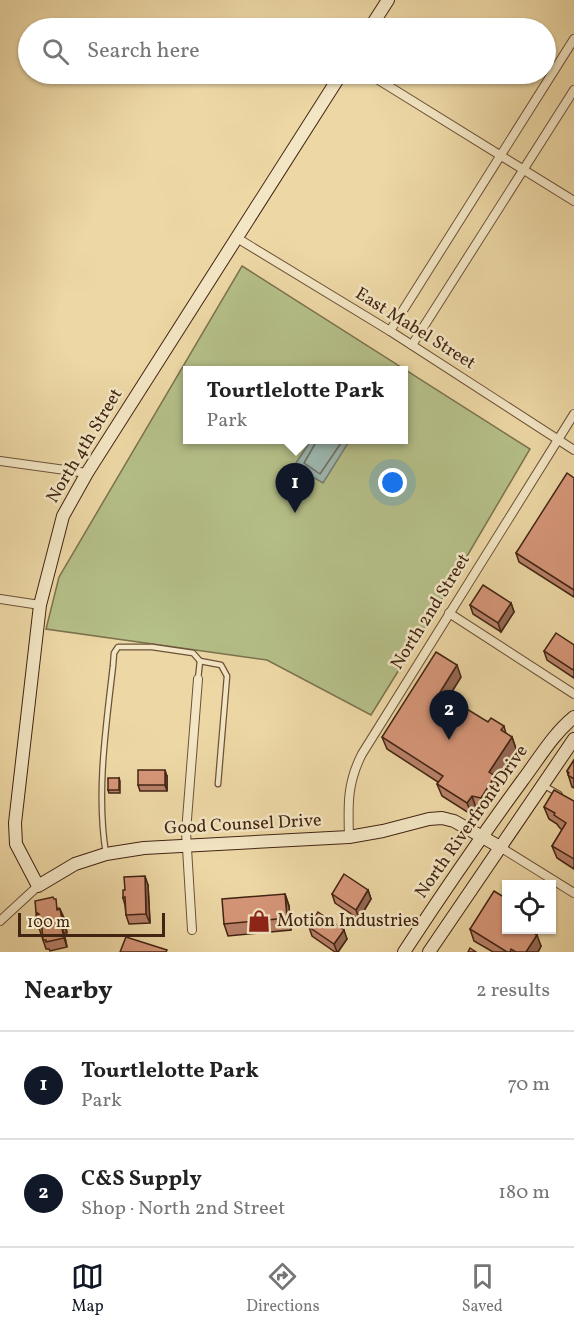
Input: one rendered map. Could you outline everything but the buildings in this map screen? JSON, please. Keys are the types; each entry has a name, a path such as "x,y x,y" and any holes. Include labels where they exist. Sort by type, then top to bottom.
{"street":[{"path":"376,18 388,0"},
{"path":"556,67 574,39"},
{"name":"North 4th Street","path":"38,886 16,844 15,823 40,605 63,516 87,473 335,84"},
{"path":"385,84 574,201"},
{"path":"390,331 545,84"},
{"path":"412,345 574,90"},
{"name":"East Mabel Street","path":"237,238 390,331 574,450"},
{"name":"North 2nd Street","path":"349,837 348,800 354,768 574,414"},
{"path":"0,461 87,473"},
{"path":"0,599 40,605"},
{"path":"449,613 574,694"},
{"path":"192,930 187,846 189,782 198,679"},
{"name":"North Riverfront Drive","path":"404,952 482,836 567,722 574,717"},
{"name":"North Riverfront Drive","path":"429,952 574,739"},
{"name":"Good Counsel Drive","path":"0,921 38,886 75,864 106,854 144,848 349,837 442,818 454,821 500,847"},
{"path":"500,847 574,892"}],"lane":[{"path":"106,854 102,828 105,754 114,653 118,647 152,647 187,651 198,657 200,661 198,679"},
{"path":"200,661 221,665 227,676 218,784"},
{"path":"543,784 565,798"}],"green space":[{"path":"242,266 399,366 183,366"},
{"path":"183,366 183,444 408,444 408,371 530,449 371,715 267,660 46,629 59,577"}],"water":[{"path":"308,444 347,444 323,483 294,466"}],"place":[{"name":"Tourtlelotte Park","path":"295,513"},
{"name":"C&S Supply","path":"449,740"},
{"name":"Motion Industries","path":"259,921"}]}
